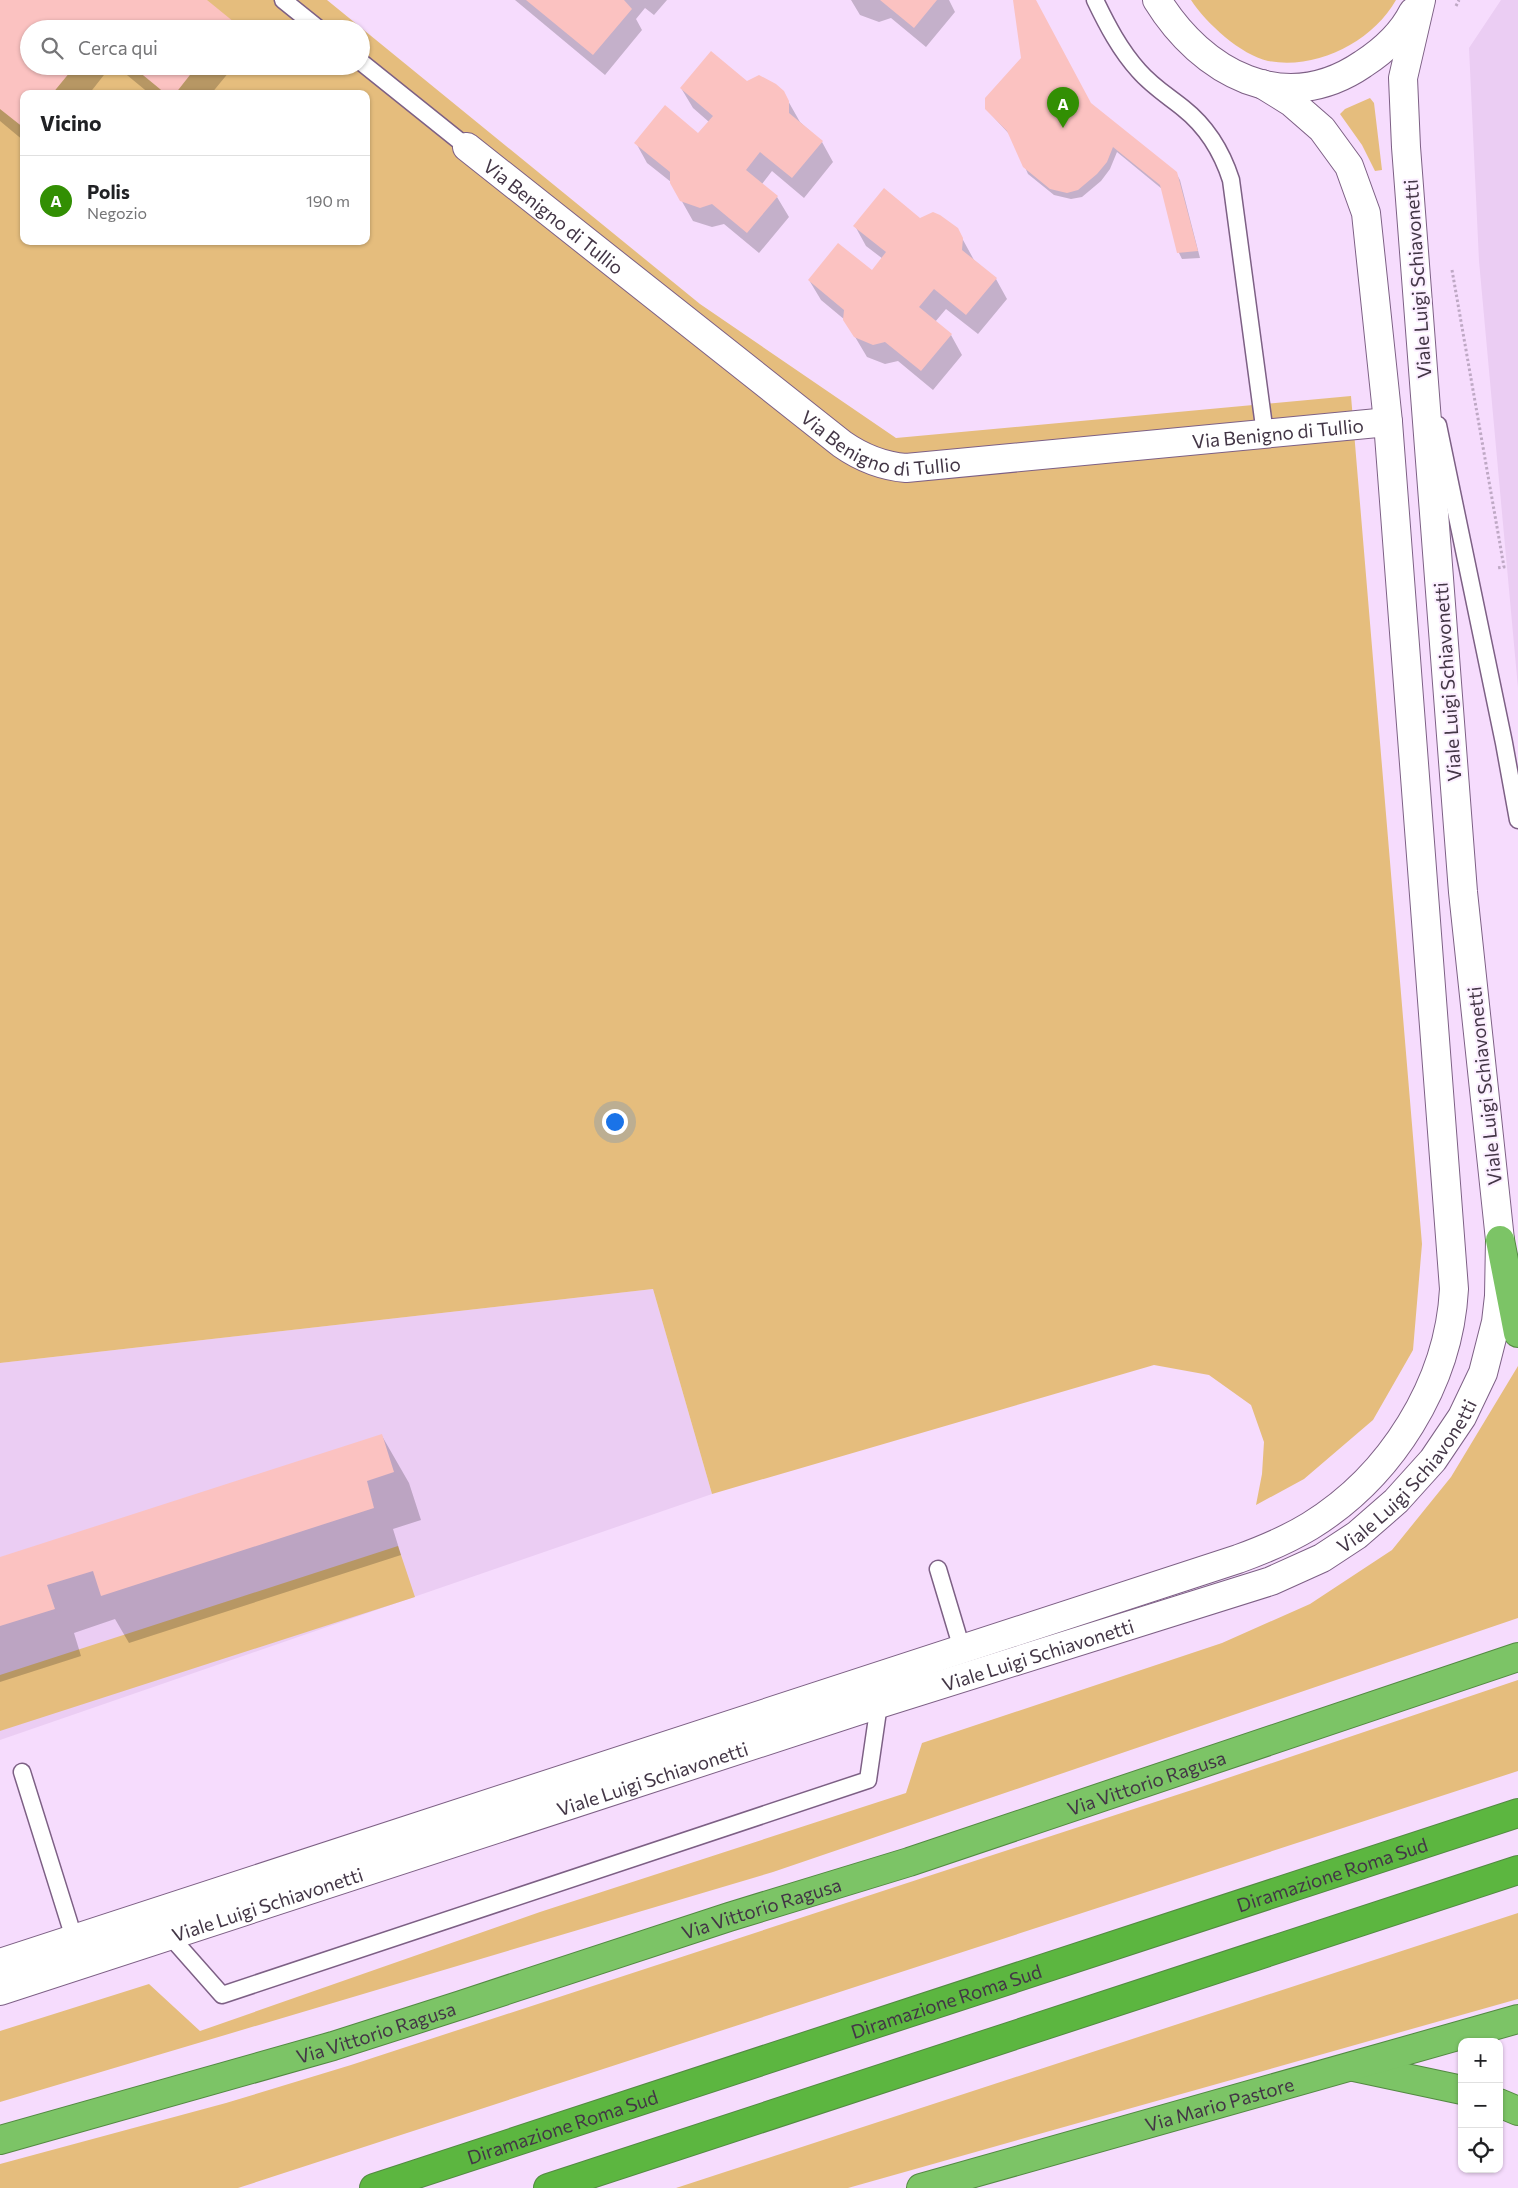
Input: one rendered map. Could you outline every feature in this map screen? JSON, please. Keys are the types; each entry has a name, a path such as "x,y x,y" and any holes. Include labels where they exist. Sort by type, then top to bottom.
{"highway":[{"path":"1500,1240 1518,1333"},
{"name":"Via Vittorio Ragusa","path":"0,2140 333,2046 461,2006 729,1917 909,1862 1518,1657"},
{"name":"Diramazione Roma Sud","path":"374,2188 1518,1813"},
{"path":"548,2188 1518,1870"},
{"name":"Via Mario Pastore","path":"921,2188 1518,2019"},
{"path":"1348,2066 1458,2089"},
{"path":"1503,2105 1518,2111"}],"street":[{"name":"Viale Luigi Schiavonetti","path":"1157,0 1177,30 1205,56 1233,74 1262,84 1286,89 1312,88 1351,72 1381,52 1397,36 1420,0"},
{"name":"Viale Luigi Schiavonetti","path":"0,1991 879,1704 1248,1589 1308,1566 1357,1535 1396,1501 1433,1460 1462,1417 1483,1373 1496,1322 1500,1240 1463,892 1403,78 1420,0"},
{"name":"Viale Luigi Schiavonetti","path":"0,1963 1238,1559 1303,1530 1351,1495 1386,1458 1418,1412 1439,1368 1452,1324 1454,1289 1388,422 1366,213 1355,178 1344,158 1322,129 1292,102 1262,84"},
{"name":"Via Benigno di Tullio","path":"467,147 708,340 842,444 865,458 906,468 1388,422"}],"lane":[{"path":"283,0 308,20"},
{"path":"1095,0 1114,37 1139,71 1198,122 1219,150 1226,165 1231,180 1265,434"},
{"path":"370,69 467,147"},
{"path":"1423,353 1474,592 1518,820"},
{"path":"938,1569 962,1649"},
{"path":"169,1935 222,1995 868,1780 879,1704"},
{"path":"22,1772 74,1938"}],"path":[{"path":"1450,260 1504,567"}],"shaded area":[{"path":"0,0 327,0 352,20 20,20 20,75 370,75 370,35 700,304 896,438 1351,396 1422,1244 1413,1350 1373,1420 1304,1479 1256,1505 1262,1474 1264,1442 1251,1405 1209,1375 1154,1365 712,1494 653,1289 0,1363"},
{"path":"1191,0 1396,0 1373,29 1341,50 1324,57 1287,63 1258,58 1236,45 1215,28"},
{"path":"1501,0 1518,0 1518,688 1479,261 1469,48"},
{"path":"1370,98 1374,103 1382,170 1375,171 1362,145 1340,114 1345,109"},
{"path":"653,1289 712,1494 0,1740 0,1363"},
{"path":"1518,1366 1518,1618 773,1872 0,2102 0,2031 149,1984 200,2031 540,1912 906,1793 922,1743 1222,1643 1310,1604 1392,1550 1451,1477"},
{"path":"398,1546 415,1597 0,1731 0,1675"},
{"path":"1518,1680 1518,1771 238,2188 0,2188 0,2164 226,2103 351,2065 1201,1787"},
{"path":"1518,1913 1518,1999 848,2188 676,2188"}],"building":[{"path":"0,0 207,0 232,20 20,20 20,75 68,75 55,90 20,90 20,125 0,109"},
{"path":"526,0 624,0 632,9 593,55"},
{"path":"880,0 937,0 914,28"},
{"path":"1013,0 1036,0 1091,103 1177,172 1198,251 1177,253 1160,185 1113,147 1107,162 1097,174 1078,190 1067,193 1050,189 1023,167 1007,131 985,109 985,98 1021,58"},
{"path":"711,51 747,81 759,75 776,84 784,91 789,101 789,113 823,141 792,178 760,152 746,170 778,196 747,233 712,204 700,208 680,201 670,183 670,172 634,143 665,105 698,133 713,116 680,88"},
{"path":"143,75 190,75 178,90 161,90"},
{"path":"884,188 920,218 933,212 958,228 963,238 962,250 997,278 966,315 934,289 919,307 952,334 921,371 885,342 873,345 854,337 843,320 844,310 808,280 838,243 872,270 886,252 853,226"},
{"path":"382,1434 394,1472 367,1481 374,1508 101,1596 93,1571 47,1585 55,1609 0,1626 0,1557"}],"place":[{"name":"Polis","path":"1063,128"}]}
